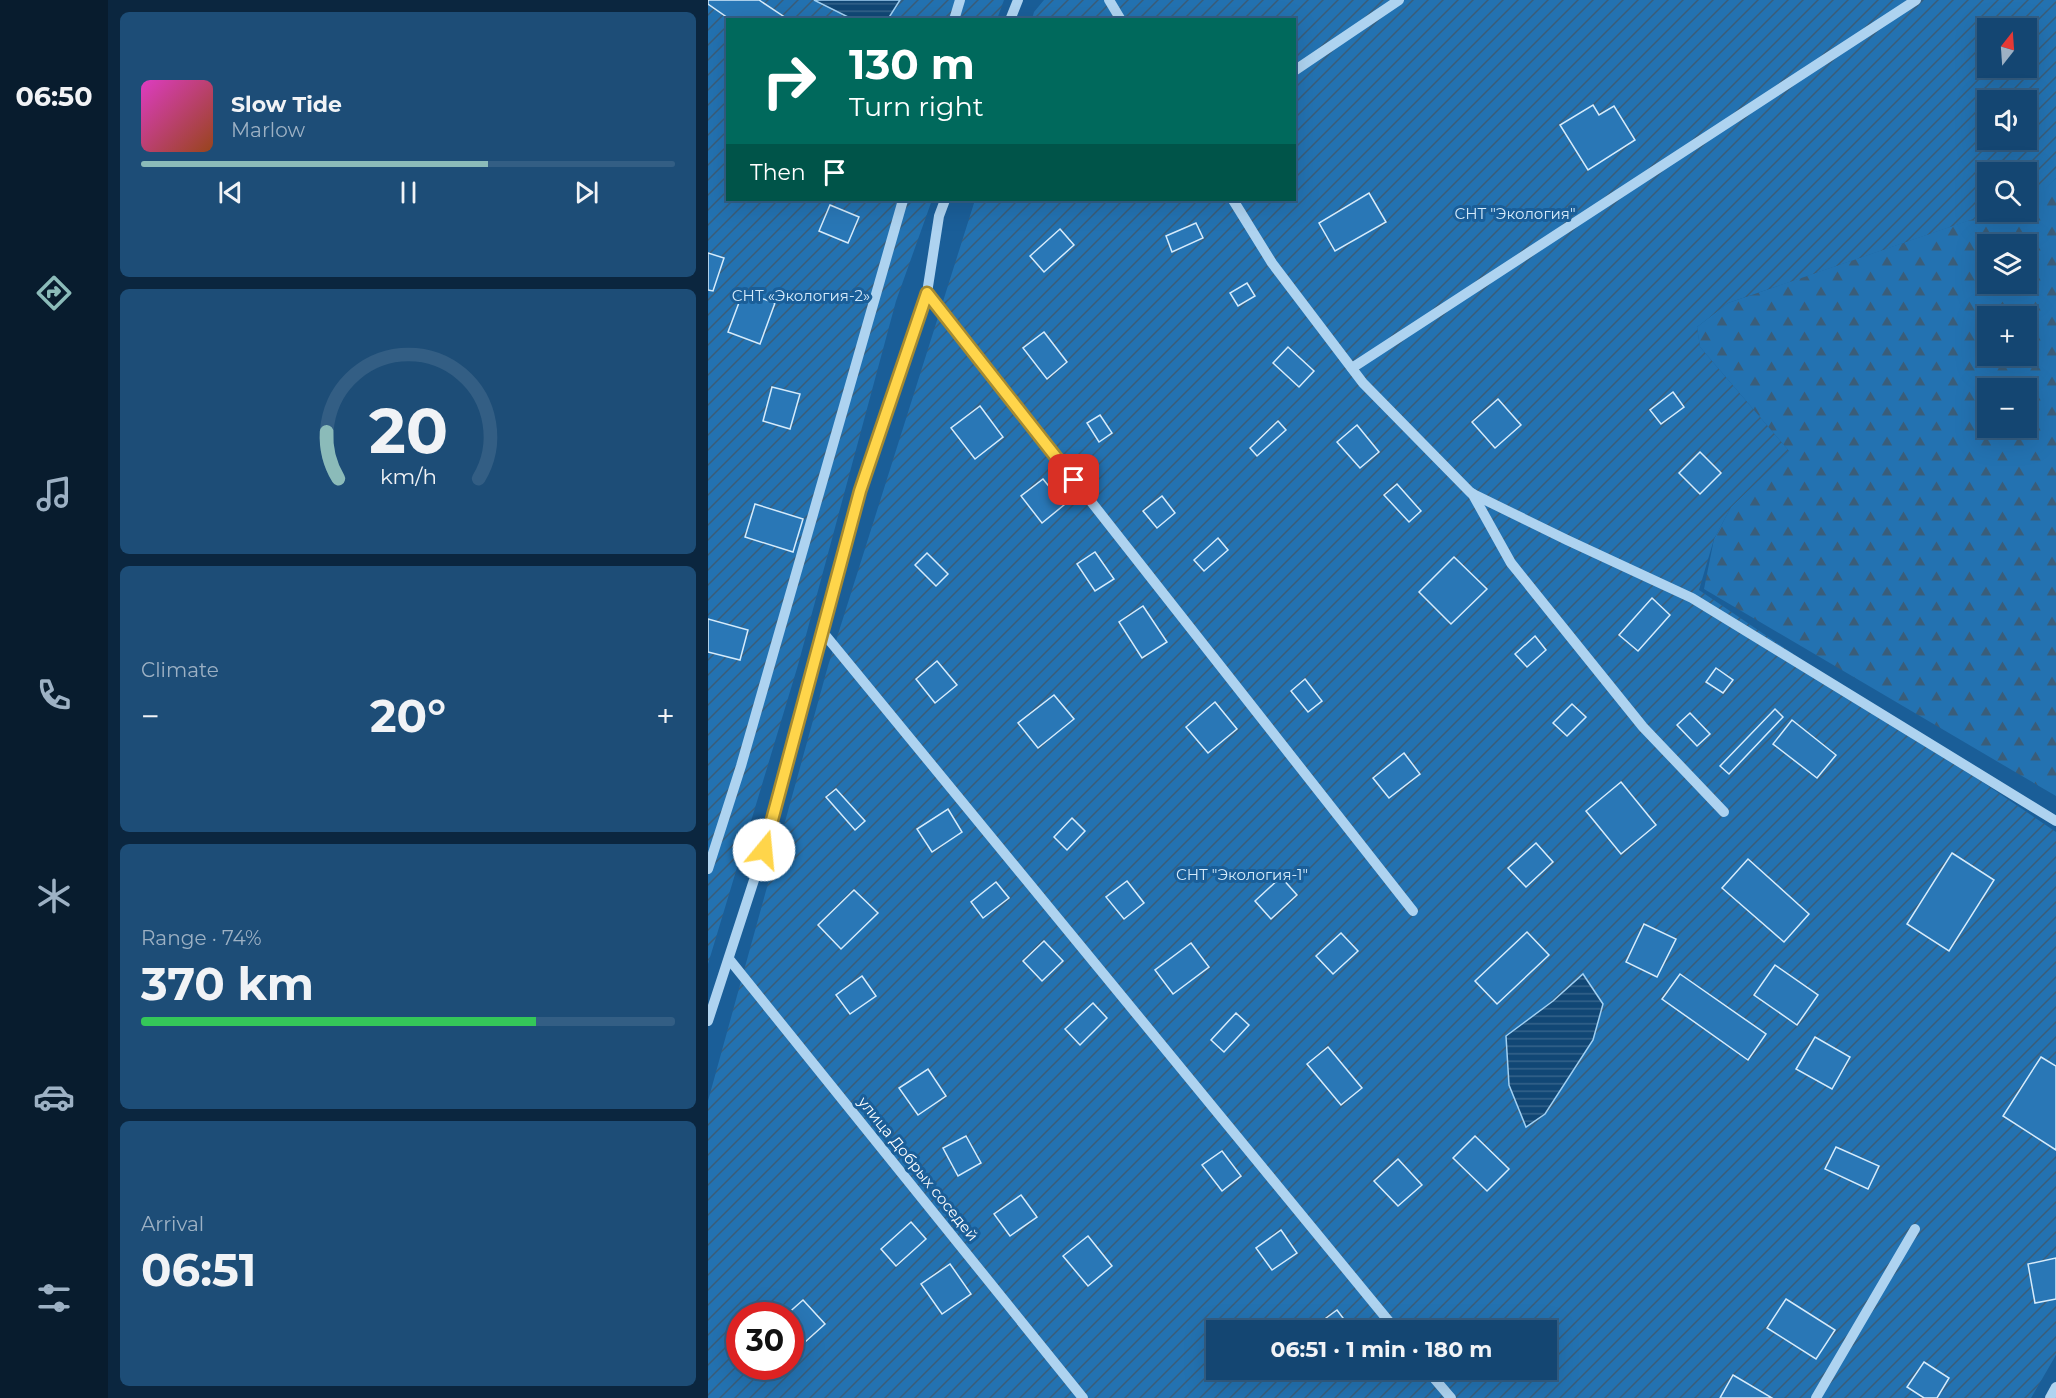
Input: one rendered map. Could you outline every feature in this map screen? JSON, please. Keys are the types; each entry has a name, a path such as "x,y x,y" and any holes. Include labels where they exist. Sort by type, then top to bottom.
{"street":[{"path":"955,18 960,0"},
{"path":"1011,18 1018,0"},
{"path":"1109,0 1120,18"},
{"path":"1296,70 1399,0"},
{"path":"1352,368 1916,0"},
{"path":"708,869 741,766 903,201"},
{"path":"708,1021 771,828 821,630 860,491 927,293 939,216 945,201"},
{"path":"1234,201 1272,263 1364,383 1471,493 1511,563 1644,727 1724,812"},
{"path":"927,293 1413,911"},
{"path":"1471,493 1692,598 2056,821"},
{"path":"821,630 1388,1320"},
{"name":"улица Добрых соседей","path":"729,959 1083,1398"},
{"path":"1816,1398 1916,1228"},
{"path":"1436,1380 1451,1398"},
{"path":"2050,1398 2056,1387"}],"green space":[{"name":"СНТ «Экология-2»","path":"708,0 1004,0 997,18 726,18 726,201 932,201 896,301 798,665 708,964"},
{"name":"СНТ \"Экология-1\"","path":"1044,0 2056,0 2056,178 2037,197 2037,162 1977,162 1977,218 1728,303 1697,327 1700,347 1789,451 1731,507 1714,539 1699,590 2056,832 2056,1355 2031,1398 708,1398 708,1101 828,666 975,201 1296,201 1296,18 1032,18 1034,12"},
{"path":"2056,178 2056,796 1704,589 1714,539 1731,507 1789,451 1700,347 1697,327 1728,303 1977,217 1977,222 2037,222 2037,196"}],"shaded area":[{"path":"814,0 900,0 889,18 850,18"},
{"path":"1583,974 1603,1004 1593,1040 1545,1114 1526,1127 1509,1085 1506,1036 1553,1001"}],"building":[{"path":"708,0 759,0 786,18 728,18 708,4"},
{"path":"1593,105 1599,115 1614,106 1635,140 1588,170 1560,125"},
{"path":"1369,193 1386,222 1335,251 1319,223"},
{"path":"830,205 859,217 848,243 819,231"},
{"path":"1196,223 1203,238 1172,252 1166,236"},
{"path":"1060,229 1074,245 1044,272 1030,256"},
{"path":"708,253 724,258 713,291 708,290"},
{"path":"1247,283 1255,296 1238,306 1230,293"},
{"path":"743,292 775,303 760,344 728,332"},
{"path":"1044,332 1067,362 1047,379 1023,348"},
{"path":"1288,347 1314,371 1299,387 1273,363"},
{"path":"772,387 800,394 790,429 763,421"},
{"path":"1673,392 1684,407 1661,424 1650,410"},
{"path":"1498,399 1521,425 1495,448 1472,422"},
{"path":"980,406 1003,437 975,459 951,428"},
{"path":"1100,415 1112,433 1099,442 1087,423"},
{"path":"1278,421 1286,430 1257,456 1250,448"},
{"path":"1357,425 1379,452 1360,468 1337,442"},
{"path":"1700,452 1721,473 1700,494 1679,473"},
{"path":"1043,479 1064,505 1042,523 1021,496"},
{"path":"1397,484 1421,511 1409,522 1384,495"},
{"path":"1162,496 1175,513 1157,528 1143,511"},
{"path":"755,504 803,519 793,552 745,537"},
{"path":"1218,538 1228,550 1204,571 1194,560"},
{"path":"1095,552 1114,579 1095,591 1077,564"},
{"path":"927,553 948,574 936,586 915,565"},
{"path":"1454,557 1487,589 1451,624 1419,592"},
{"path":"1652,598 1670,615 1638,651 1619,635"},
{"path":"1143,606 1167,642 1142,658 1119,622"},
{"path":"708,619 748,630 740,660 708,652"},
{"path":"1535,636 1546,650 1527,667 1515,654"},
{"path":"937,661 957,685 935,703 916,679"},
{"path":"1716,668 1733,680 1723,693 1706,682"},
{"path":"1305,679 1322,701 1308,712 1291,691"},
{"path":"1054,695 1074,719 1038,748 1018,723"},
{"path":"1215,702 1237,729 1208,753 1186,727"},
{"path":"1572,704 1586,717 1567,736 1553,723"},
{"path":"1775,709 1783,717 1729,774 1720,766"},
{"path":"1690,713 1710,734 1697,746 1677,725"},
{"path":"1792,720 1836,755 1817,778 1773,744"},
{"path":"1404,753 1420,774 1389,798 1373,778"},
{"path":"1621,782 1656,825 1621,854 1586,811"},
{"path":"836,789 865,821 855,830 826,797"},
{"path":"948,809 962,832 932,852 917,829"},
{"path":"1072,818 1085,831 1067,850 1054,837"},
{"path":"1536,843 1553,862 1526,887 1508,868"},
{"path":"1952,853 1994,880 1949,951 1907,924"},
{"path":"1748,859 1809,914 1784,942 1722,888"},
{"path":"1281,877 1297,895 1271,919 1255,901"},
{"path":"1127,881 1144,903 1124,919 1106,897"},
{"path":"996,882 1009,898 983,918 971,902"},
{"path":"854,890 878,913 841,949 818,925"},
{"path":"1644,924 1676,939 1657,977 1626,962"},
{"path":"1527,932 1549,955 1497,1004 1475,981"},
{"path":"1341,933 1358,951 1333,974 1316,956"},
{"path":"1044,941 1063,961 1042,981 1023,961"},
{"path":"1191,943 1209,967 1173,994 1155,970"},
{"path":"1775,965 1818,995 1797,1025 1754,995"},
{"path":"1680,974 1766,1034 1748,1060 1662,999"},
{"path":"862,976 876,996 850,1014 836,995"},
{"path":"1093,1003 1107,1018 1080,1045 1065,1029"},
{"path":"1236,1013 1249,1025 1224,1052 1211,1040"},
{"path":"1815,1037 1850,1057 1832,1089 1796,1069"},
{"path":"1328,1047 1362,1088 1341,1105 1307,1064"},
{"path":"2041,1057 2056,1066 2056,1150 2003,1116"},
{"path":"928,1069 946,1096 918,1115 899,1088"},
{"path":"966,1136 981,1163 958,1176 943,1148"},
{"path":"1475,1136 1509,1169 1487,1191 1453,1158"},
{"path":"1836,1147 1879,1166 1868,1189 1825,1169"},
{"path":"1222,1151 1241,1176 1222,1191 1202,1165"},
{"path":"1398,1159 1422,1185 1398,1206 1374,1181"},
{"path":"1021,1195 1037,1217 1010,1236 994,1214"},
{"path":"911,1222 926,1239 896,1266 881,1249"},
{"path":"1281,1230 1297,1253 1272,1270 1256,1248"},
{"path":"1088,1236 1112,1266 1088,1286 1063,1256"},
{"path":"2056,1258 2056,1299 2035,1303 2028,1264"},
{"path":"950,1264 971,1294 942,1314 921,1284"},
{"path":"1786,1299 1835,1330 1816,1359 1767,1328"},
{"path":"803,1300 825,1324 804,1343 804,1302 801,1302"},
{"path":"1337,1310 1344,1320 1323,1320"},
{"path":"1924,1362 1949,1378 1937,1398 1924,1398 1907,1387"},
{"path":"1733,1375 1772,1398 1720,1398"}],"route":[{"path":"764,850 860,491 927,293 1074,480"}],"park label":[{"name":"СНТ \"Экология\"","path":"1515,214"}]}
